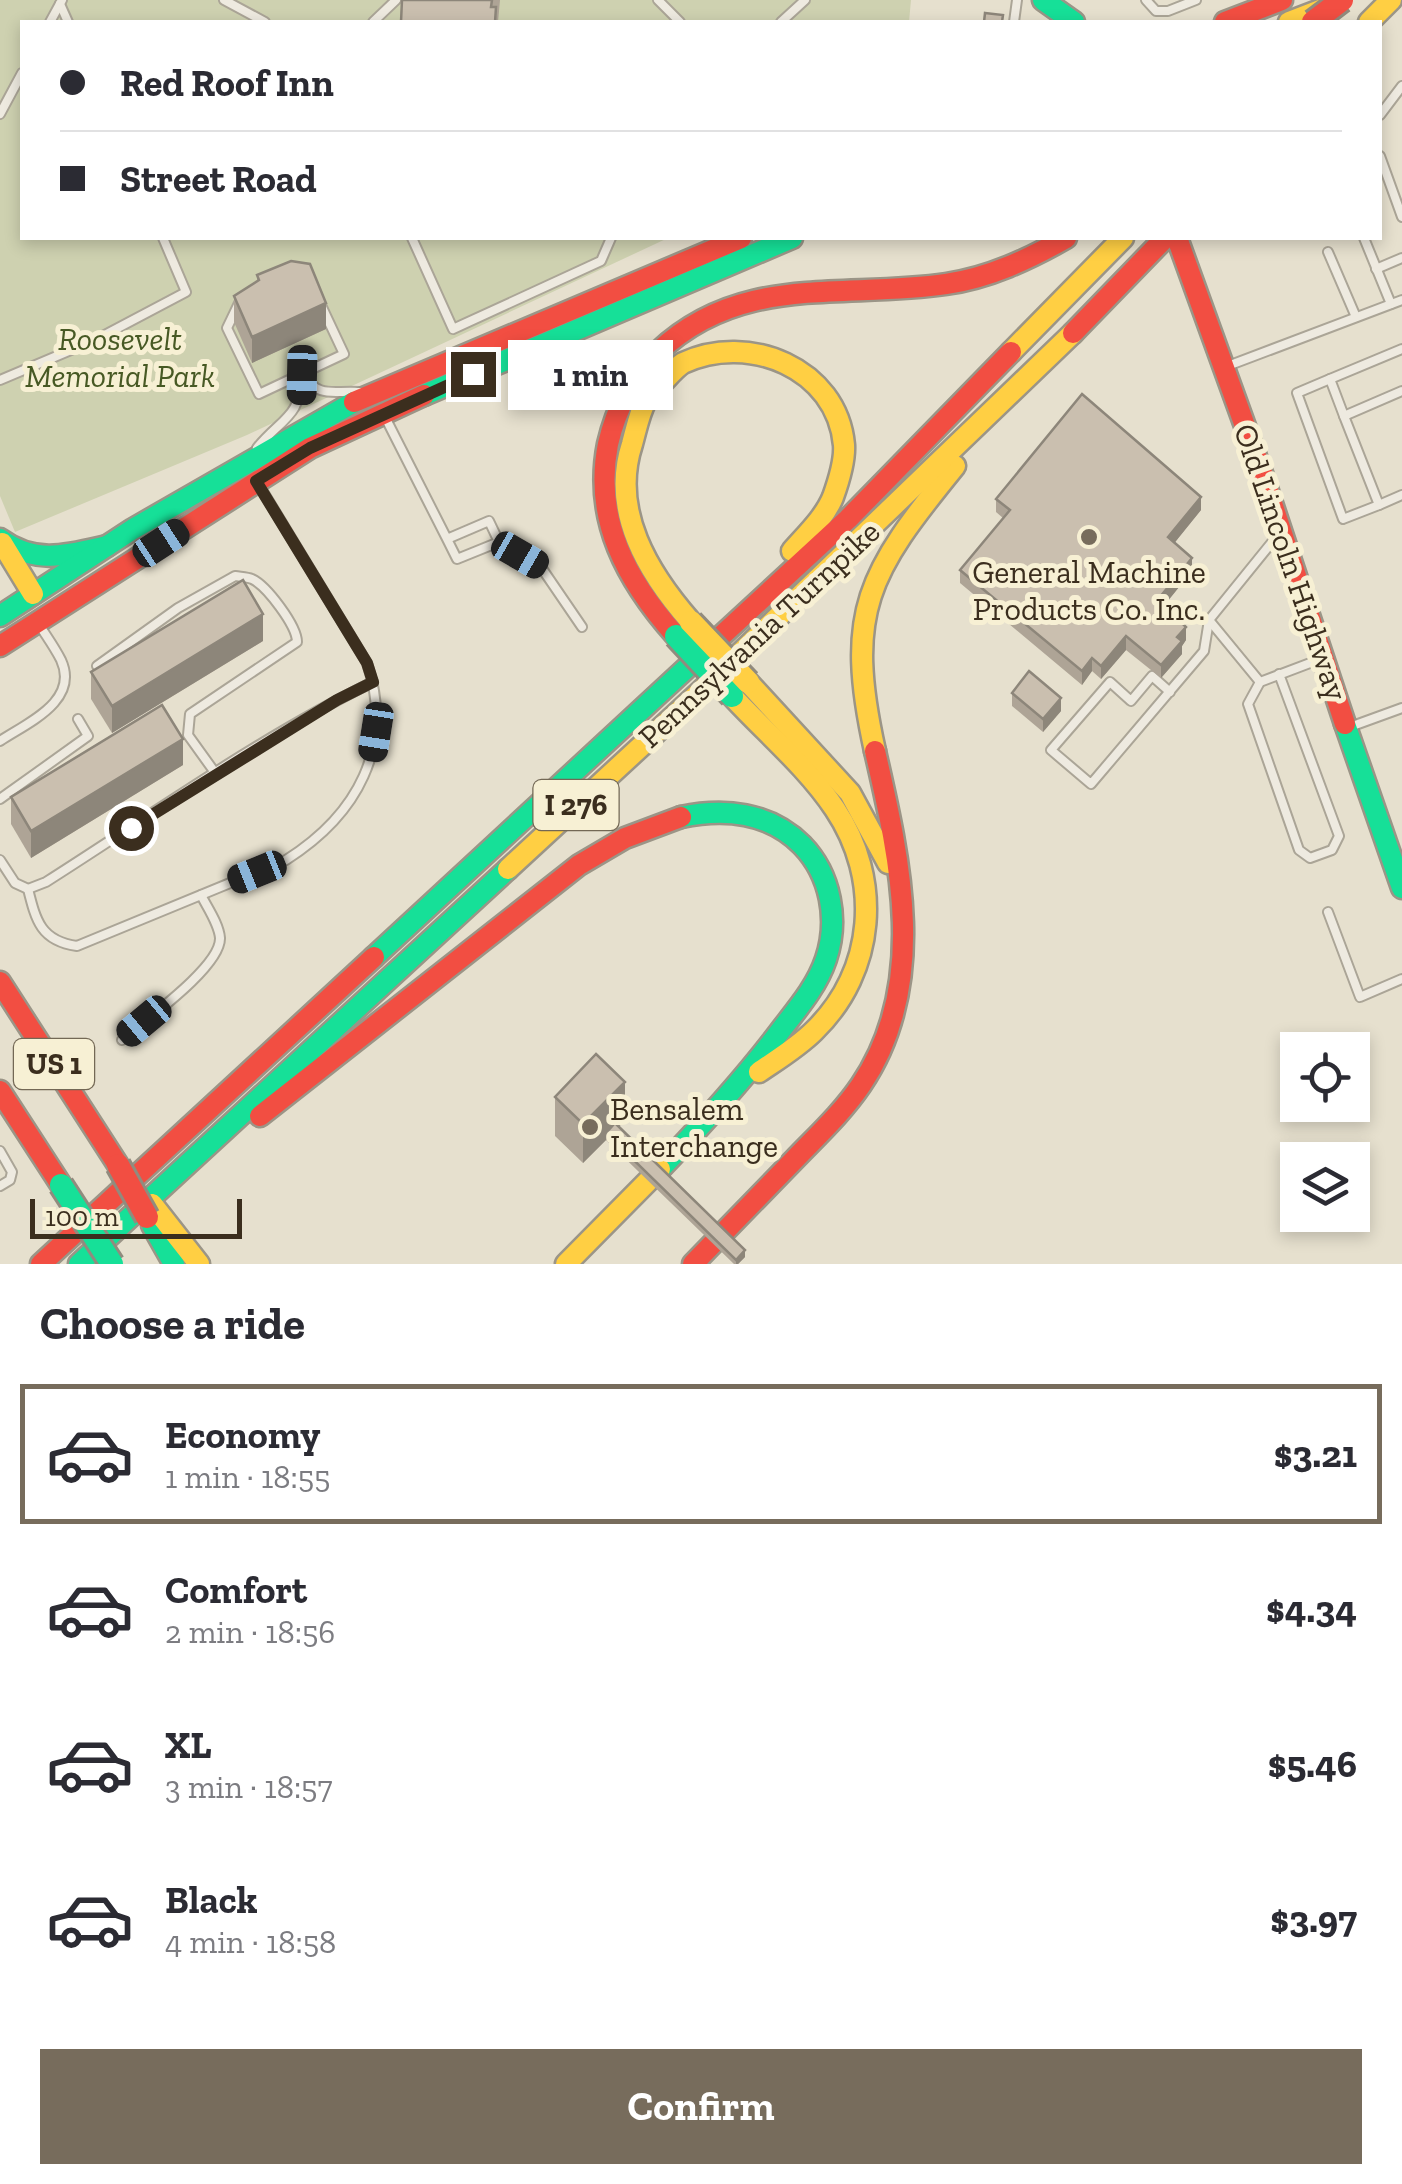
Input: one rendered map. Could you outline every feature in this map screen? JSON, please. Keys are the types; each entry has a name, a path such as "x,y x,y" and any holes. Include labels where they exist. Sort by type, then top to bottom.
{"main road":[{"path":"1230,20 1282,0"},
{"path":"1295,20 1346,0"},
{"path":"1316,20 1346,0"},
{"path":"1330,20 1346,0"},
{"path":"0,646 252,471 374,392 735,240"},
{"path":"17,605 107,546 252,471 787,240"},
{"path":"684,629 652,611 628,576 610,535 604,491 614,424 633,382 660,348 692,322 751,298 950,283 1024,260 1062,240"},
{"name":"Pennsylvania Turnpike","path":"40,1264 848,518 1121,240"},
{"name":"Pennsylvania Turnpike","path":"79,1264 142,1214 701,691 1022,385 1167,240"},
{"name":"Old Lincoln Highway","path":"1168,240 1225,367 1402,888"},
{"path":"692,663 820,519 841,474 842,435 826,396 798,366 761,351 735,348 709,352 674,369 649,397 628,450 625,490 631,529 684,629 740,689 850,793 875,834 902,894"},
{"path":"693,1264 838,1116 869,1072 887,1032 900,983 905,940 890,819 864,700 860,660 864,618 875,579 893,545 1022,385"},
{"path":"0,540 36,558 58,558 107,546"},
{"path":"0,540 17,605"},
{"path":"0,573 17,605 37,622"},
{"path":"739,1086 802,1042 839,1002 864,948 870,906 862,862 846,825 740,689"},
{"path":"199,1264 142,1214 576,868 646,828 693,814 747,814 775,825 808,851 822,872 831,898 831,939 818,979 739,1086 565,1264"},
{"name":"US 1","path":"0,982 112,1155 142,1214 174,1264"},
{"name":"US 1","path":"0,1090 112,1264"}],"lane":[{"path":"224,0 261,20"},
{"path":"375,20 396,0"},
{"path":"658,0 678,20"},
{"path":"783,20 805,0"},
{"path":"1146,0 1156,11 1168,11 1196,0"},
{"path":"0,114 20,77"},
{"path":"1382,111 1402,86"},
{"path":"1382,162 1402,217"},
{"path":"0,380 98,339 186,292 164,240"},
{"path":"413,240 452,329 602,261 610,240"},
{"path":"1365,240 1391,304"},
{"path":"1328,252 1356,317"},
{"path":"1376,269 1402,258"},
{"path":"281,280 313,288 344,354 302,375 259,394 227,328 239,303 281,280"},
{"path":"1225,367 1402,300"},
{"path":"1402,349 1297,393 1343,519 1402,496"},
{"path":"302,375 312,388 328,394 374,392 456,559 499,542"},
{"path":"28,889 34,916 42,930 58,944 77,946 286,860 337,820 358,789 373,753 377,706 367,663 252,471 260,443 295,410 301,397 302,375"},
{"path":"1330,378 1379,505"},
{"path":"1344,416 1402,391"},
{"path":"446,539 490,521 499,542 541,567 582,626"},
{"path":"1170,692 1152,676 1131,701 1110,682 1051,750 1090,784 1170,692 1204,652 1209,620 1280,532"},
{"path":"97,666 178,608 235,576 254,580 297,633 297,642 190,714 188,735 216,774"},
{"path":"1209,620 1260,682"},
{"path":"0,741 46,711 61,694 61,660 37,622"},
{"path":"1279,674 1339,836 1332,850 1310,858 1299,850 1248,704 1260,682 1279,674 1322,658"},
{"path":"0,860 15,883 28,889 46,882 216,774 373,682"},
{"path":"1347,728 1402,708"},
{"path":"0,799 88,736 78,719"},
{"path":"122,1040 216,954 218,931 201,895"},
{"path":"1328,912 1360,996 1402,980"},
{"path":"0,1152 12,1172 10,1180 0,1186"}],"green space":[{"name":"Roosevelt Memorial Park","path":"0,0 911,0 909,20 20,20 20,240 664,240 247,435 15,532 0,496"}],"building":[{"path":"402,0 492,0 491,7 496,7 495,20 401,20"},
{"path":"985,13 1003,15 1002,20 984,20"},
{"path":"291,261 310,264 326,303 252,337 234,296 259,280 257,275"},
{"name":"General Machine Products Co. Inc.","path":"1082,394 1201,497 1168,537 1192,558 1159,598 1179,615 1177,618 1186,627 1177,637 1182,641 1161,665 1126,636 1101,666 1092,658 1082,671 960,570 1010,510 996,499"},
{"path":"243,580 263,614 112,706 91,672"},
{"path":"1029,671 1061,698 1043,719 1012,693"},
{"path":"162,705 183,739 31,831 11,797"},
{"path":"596,1054 625,1082 583,1124 555,1097"},
{"path":"615,1123 745,1250 736,1260 606,1133"}],"traffic: fast":[{"path":"1043,0 1071,20"},
{"path":"424,395 787,240"},
{"path":"0,616 133,529 354,402"},
{"path":"0,539 26,552 52,556 107,546"},
{"path":"676,636 732,696"},
{"path":"374,957 719,638"},
{"path":"1345,724 1402,888"},
{"path":"660,1169 738,1084 806,996 826,959 832,929 830,899 820,870 789,834 745,815 681,817"},
{"path":"79,1264 508,869"},
{"path":"61,1185 112,1264"},
{"path":"152,1225 174,1264"}],"traffic: slow":[{"path":"1371,20 1391,0"},
{"path":"1294,20 1328,7"},
{"path":"1011,352 1121,240"},
{"path":"508,869 701,691 1073,333"},
{"path":"691,622 648,562 637,540 626,493 626,469 647,399 683,363 708,354 761,355 807,377 825,395 838,418 844,445 842,464 830,504 792,551"},
{"path":"875,751 862,662 871,596 901,536 955,466"},
{"path":"2,543 33,594"},
{"path":"691,622 748,682"},
{"path":"748,682 850,793 888,863"},
{"path":"732,696 799,765 835,809 850,836 865,894 860,953 835,1007 808,1037 759,1072"},
{"path":"566,1264 660,1169"},
{"path":"152,1204 199,1264"}],"traffic: jam":[{"path":"1230,20 1282,0"},
{"path":"1316,20 1342,0"},
{"path":"354,402 736,240"},
{"path":"676,636 629,571 610,524 605,498 608,444 616,418 633,383 658,352 690,327 724,310 758,300 962,281 1008,267 1062,240"},
{"path":"1073,333 1163,240"},
{"path":"1178,240 1262,473 1345,724"},
{"path":"719,638 848,519 1011,352"},
{"path":"0,646 310,448 424,395"},
{"path":"693,1264 838,1115 861,1085 882,1046 895,1006 902,964 903,921 893,835 875,751"},
{"path":"260,1116 579,865 625,838 681,817"},
{"path":"41,1264 374,957"},
{"path":"0,982 118,1165"},
{"path":"0,1091 61,1185"},
{"path":"118,1165 147,1217"}],"place":[{"name":"General Machine Products Co. Inc.","path":"1089,537"},
{"name":"Bensalem Interchange","path":"590,1127"}],"route":[{"path":"131,828 337,700 373,682 367,663 256,481 310,448 473,374"}]}
